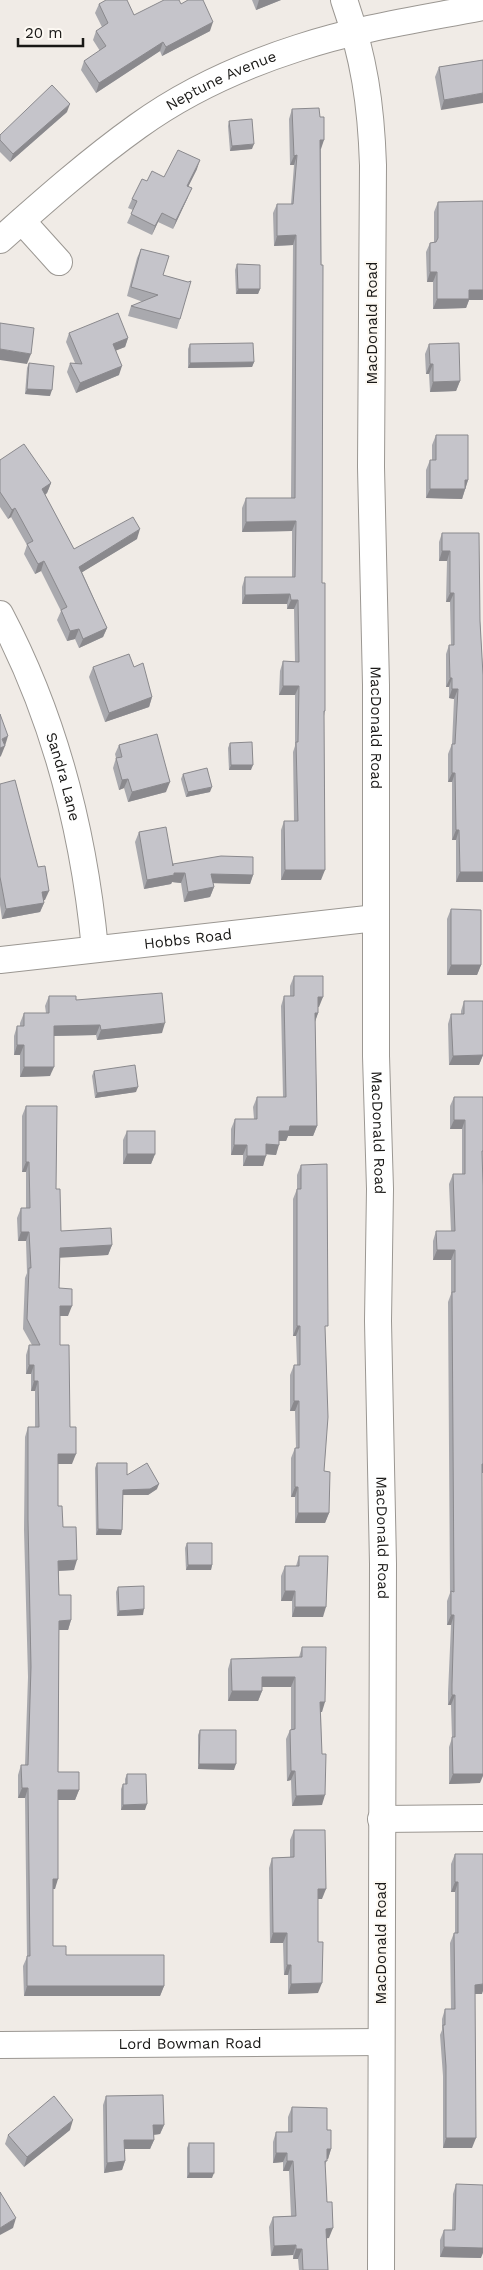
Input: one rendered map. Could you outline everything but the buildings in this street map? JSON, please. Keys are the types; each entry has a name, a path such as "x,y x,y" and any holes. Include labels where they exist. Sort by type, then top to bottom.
{"street":[{"name":"MacDonald Road","path":"344,0 355,32 365,73 372,128 371,467 376,685 376,918 380,1189 378,1321 383,1564 380,1820 381,2270"},
{"name":"Neptune Avenue","path":"0,240 138,126 189,95 242,69 298,48 355,32 483,7"},
{"path":"22,221 59,262"},
{"name":"Sandra Lane","path":"0,614 26,668 54,742 69,792 84,857 95,949"},
{"name":"Hobbs Road","path":"0,960 376,918"},
{"path":"380,1820 483,1818"},
{"name":"Lord Bowman Road","path":"0,2044 381,2042"}]}
